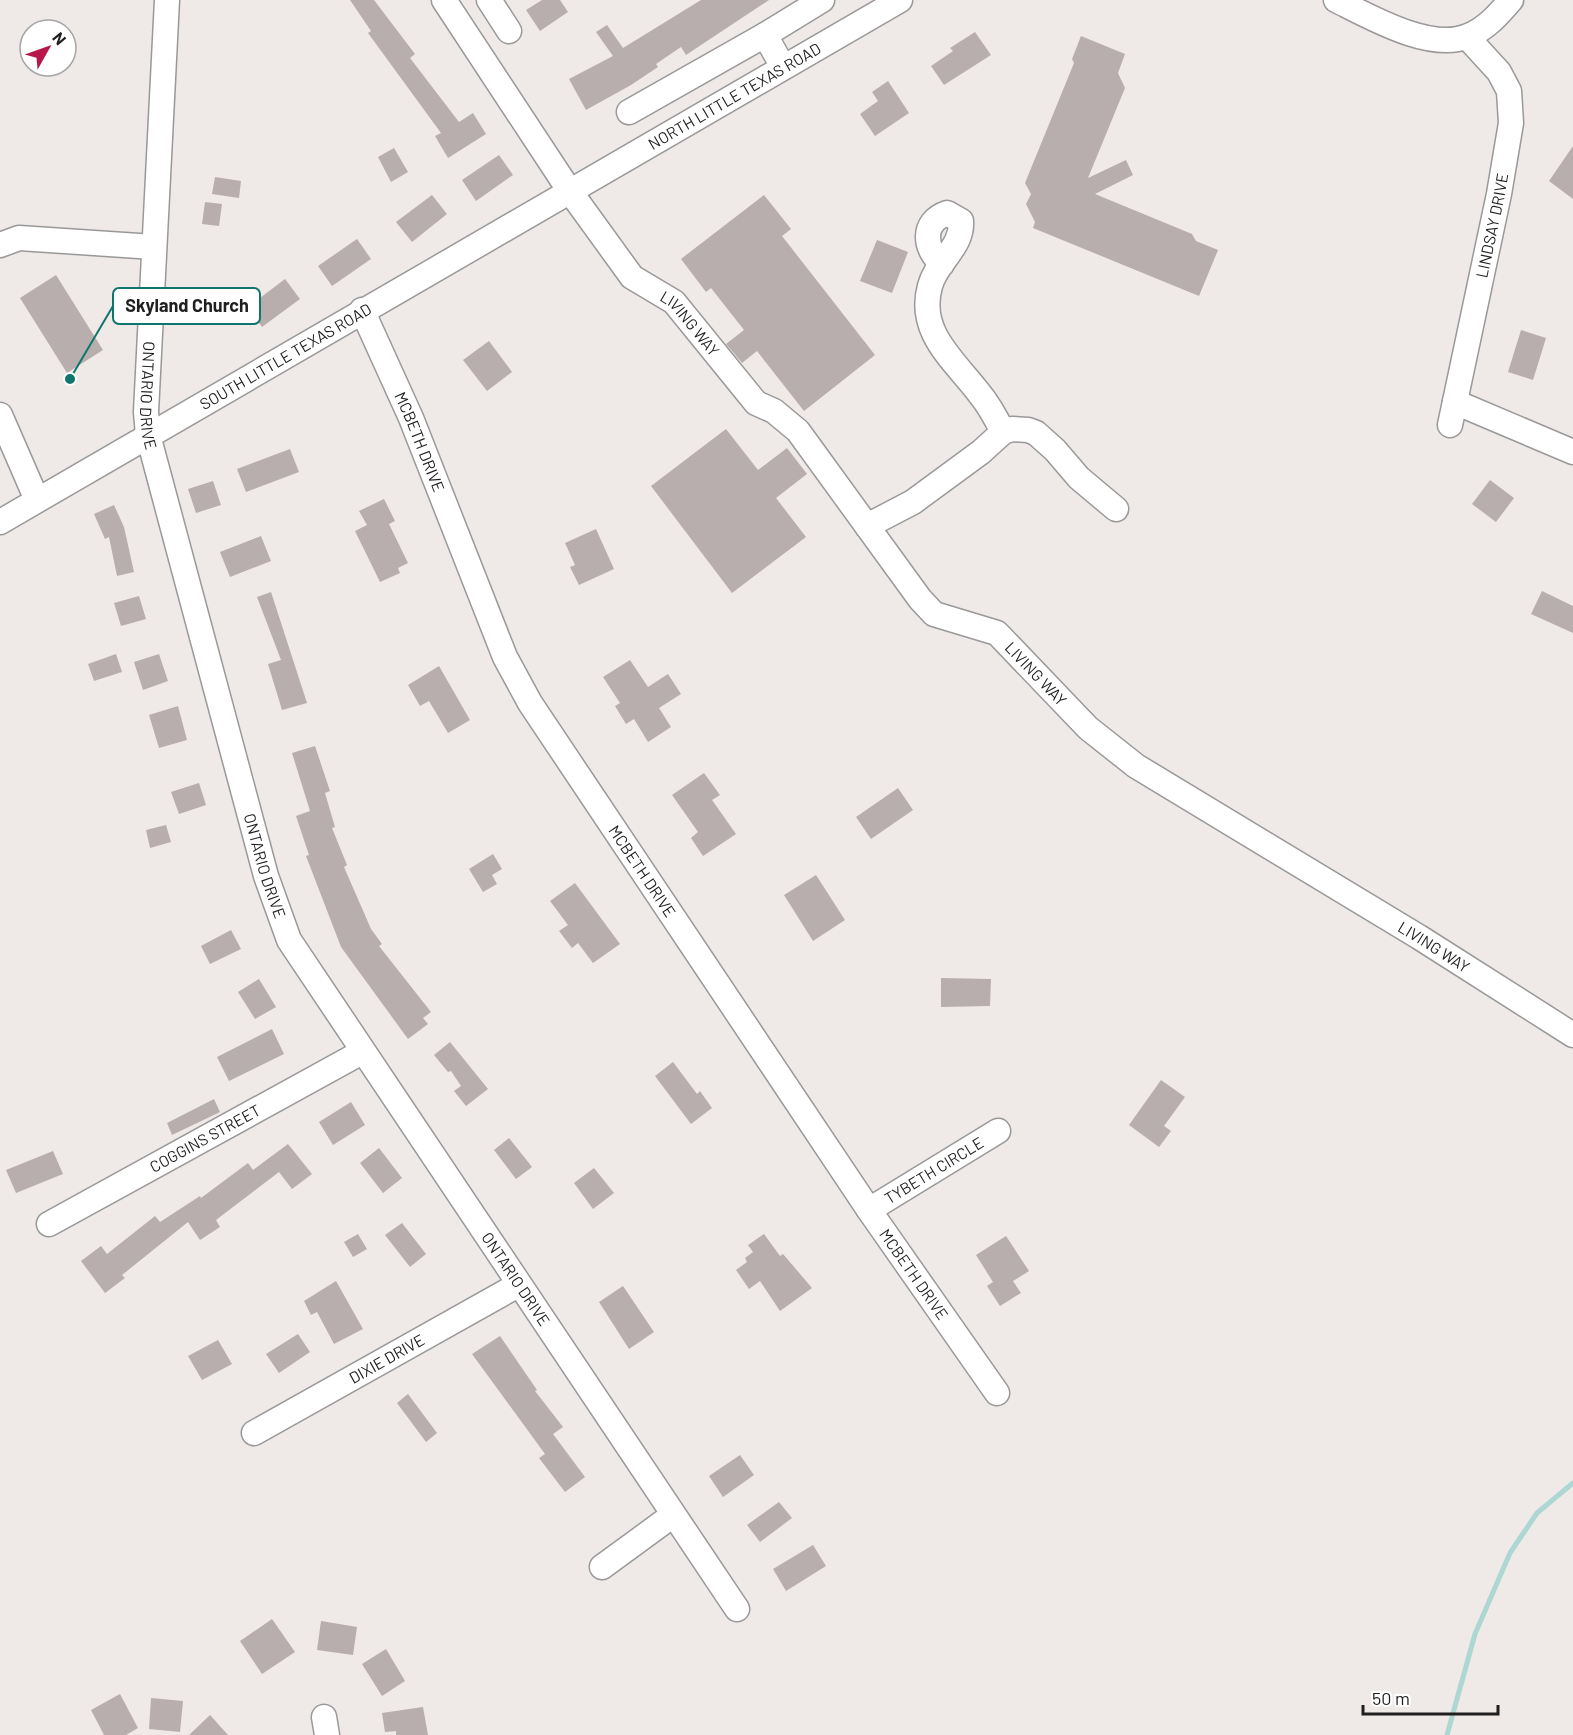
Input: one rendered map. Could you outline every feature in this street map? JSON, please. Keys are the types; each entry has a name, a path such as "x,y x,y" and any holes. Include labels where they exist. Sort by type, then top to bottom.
{"street":[{"name":"ONTARIO DRIVE","path":"167,0 146,412 148,435 266,876 289,940 737,1609"},
{"name":"LIVING WAY","path":"444,0 569,190 632,277 674,302 756,403 774,411 798,431 920,599 934,614 997,633 1088,728 1136,766 1419,938 1573,1035"},
{"path":"489,0 509,31"},
{"path":"629,112 822,0"},
{"name":"NORTH LITTLE TEXAS ROAD","path":"569,190 900,0"},
{"path":"1336,0 1373,19 1431,40 1467,37 1483,28 1511,0"},
{"path":"765,34 783,67"},
{"name":"LINDSAY DRIVE","path":"1467,37 1498,72 1509,91 1511,123 1499,194 1452,413 1573,452"},
{"name":"SOUTH LITTLE TEXAS ROAD","path":"0,522 569,190"},
{"path":"0,245 19,238 154,247"},
{"path":"942,264 929,287 926,315 935,336 951,362 992,410 1003,432"},
{"name":"MCBETH DRIVE","path":"362,310 411,418 505,657 530,703 869,1210 998,1393"},
{"path":"0,415 37,500"},
{"path":"867,526 913,502 981,452 1003,432 1021,429 1036,433 1055,450 1079,478 1116,509"},
{"name":"COGGINS STREET","path":"49,1224 362,1052"},
{"name":"TYBETH CIRCLE","path":"869,1210 998,1131"},
{"name":"DIXIE DRIVE","path":"254,1433 518,1285"},
{"path":"602,1567 673,1515"}],"building":[{"path":"350,0 374,0 415,54 410,58 459,122 473,113 486,134 448,158 435,136 441,133 368,33 371,31"},
{"path":"542,0 560,0 568,12 540,31 526,10"},
{"path":"701,0 769,0 686,55 681,47 656,64 658,67 631,85 586,110 569,79 613,56 596,32 607,25 623,48"},
{"path":"975,32 991,55 944,85 931,66 953,51 950,48"},
{"path":"1081,36 1125,54 1118,73 1125,88 1088,178 1126,160 1133,175 1095,194 1192,234 1196,241 1218,250 1199,296 1033,228 1035,222 1026,204 1031,194 1025,183 1074,63 1072,59"},
{"path":"888,81 909,113 875,136 860,114 878,101 872,92"},
{"path":"1573,146 1573,199 1549,181"},
{"path":"394,148 408,172 391,182 378,157"},
{"path":"499,155 513,175 476,201 462,180"},
{"path":"215,177 241,181 239,198 212,194"},
{"path":"432,195 447,214 412,242 396,222"},
{"path":"764,195 791,229 782,236 875,355 804,411 757,351 742,363 726,344 744,330 711,288 706,292 681,259"},
{"path":"205,202 222,204 219,226 202,224"},
{"path":"357,239 371,259 332,286 318,266"},
{"path":"877,240 908,252 892,293 860,281"},
{"path":"56,275 103,350 67,373 20,298"},
{"path":"285,279 300,299 262,327 248,307"},
{"path":"1521,330 1546,338 1533,380 1508,372"},
{"path":"489,341 512,372 487,391 463,360"},
{"path":"726,429 758,470 787,448 807,474 776,498 806,537 732,593 651,486"},
{"path":"290,449 299,472 246,492 237,469"},
{"path":"1490,480 1514,498 1496,522 1472,504"},
{"path":"213,481 221,505 196,513 188,489"},
{"path":"384,499 395,521 389,524 408,563 398,568 400,573 380,582 355,531 367,525 359,511"},
{"path":"114,505 124,527 134,572 117,576 109,537 105,539 94,514"},
{"path":"596,529 614,569 579,585 570,567 575,565 565,543"},
{"path":"261,536 271,561 230,577 220,552"},
{"path":"1542,591 1573,606 1573,633 1531,614"},
{"path":"271,592 307,703 282,710 268,664 281,660 257,597"},
{"path":"139,596 146,619 121,626 114,603"},
{"path":"116,654 122,672 94,681 88,664"},
{"path":"159,654 168,681 143,690 134,662"},
{"path":"630,660 648,687 668,674 681,694 659,708 671,727 648,742 634,719 626,724 615,706 620,703 603,677"},
{"path":"439,666 470,720 448,733 429,701 420,706 408,685"},
{"path":"178,706 187,740 159,748 149,715"},
{"path":"315,746 330,791 325,793 335,827 332,828 347,865 344,867 371,929 382,944 379,946 431,1012 423,1018 428,1024 408,1039 341,947 306,856 309,855 296,816 310,811 292,753"},
{"path":"704,773 720,795 712,800 736,834 703,856 691,838 698,832 672,795"},
{"path":"199,783 206,805 179,814 171,792"},
{"path":"898,788 913,810 871,839 856,817"},
{"path":"166,825 171,842 150,848 146,830"},
{"path":"493,854 502,869 492,875 497,884 483,892 469,869"},
{"path":"816,875 845,920 813,941 784,895"},
{"path":"575,883 620,944 593,963 578,943 572,948 559,931 568,925 550,901"},
{"path":"231,930 241,949 210,964 201,946"},
{"path":"941,978 991,979 990,1006 941,1007"},
{"path":"259,979 276,1007 255,1019 238,992"},
{"path":"272,1029 284,1054 229,1081 217,1057"},
{"path":"450,1042 488,1089 466,1106 454,1091 461,1086 451,1071 448,1072 434,1055"},
{"path":"673,1062 697,1094 700,1091 712,1108 691,1124 655,1076"},
{"path":"1161,1080 1185,1097 1164,1126 1171,1131 1159,1147 1129,1125"},
{"path":"214,1099 220,1112 172,1135 167,1123"},
{"path":"351,1102 365,1125 333,1145 319,1122"},
{"path":"509,1138 532,1167 516,1179 494,1150"},
{"path":"288,1144 312,1174 292,1189 279,1172 216,1220 220,1227 200,1240 188,1222 122,1275 125,1278 105,1293 81,1261 101,1246 107,1254 155,1216 160,1222 200,1196 201,1198 248,1163 253,1170"},
{"path":"379,1148 402,1178 383,1193 360,1163"},
{"path":"53,1151 63,1174 16,1193 6,1170"},
{"path":"594,1168 614,1193 593,1209 574,1183"},
{"path":"402,1223 426,1254 410,1267 385,1235"},
{"path":"358,1234 367,1249 353,1257 344,1242"},
{"path":"764,1234 780,1256 783,1254 812,1288 780,1311 760,1281 749,1289 736,1270 747,1262 745,1258 753,1252 748,1245"},
{"path":"1006,1236 1029,1271 1013,1281 1021,1293 1000,1306 987,1286 993,1282 976,1255"},
{"path":"336,1281 363,1329 334,1344 317,1312 311,1315 304,1301"},
{"path":"623,1286 654,1332 629,1349 599,1302"},
{"path":"298,1334 310,1352 279,1373 266,1354"},
{"path":"500,1336 537,1390 535,1391 563,1427 553,1434 585,1477 565,1492 539,1458 545,1454 472,1354"},
{"path":"218,1340 232,1364 202,1380 188,1356"},
{"path":"408,1394 437,1433 426,1442 397,1403"},
{"path":"740,1455 754,1475 723,1497 709,1476"},
{"path":"779,1502 792,1518 760,1542 747,1525"},
{"path":"813,1545 826,1566 786,1591 773,1569"},
{"path":"272,1619 295,1652 262,1674 240,1641"},
{"path":"321,1621 357,1627 353,1655 317,1650"},
{"path":"386,1649 405,1681 382,1696 362,1664"},
{"path":"120,1694 138,1728 126,1735 104,1735 91,1710"},
{"path":"151,1698 183,1701 180,1732 149,1729"},
{"path":"423,1707 428,1735 396,1735 396,1731 385,1732 382,1713"},
{"path":"210,1715 228,1735 189,1735"}],"waterway":[{"path":"1447,1735 1475,1634 1510,1553 1537,1513 1573,1483"}],"place":[{"name":"Skyland Church","path":"70,379"}]}
